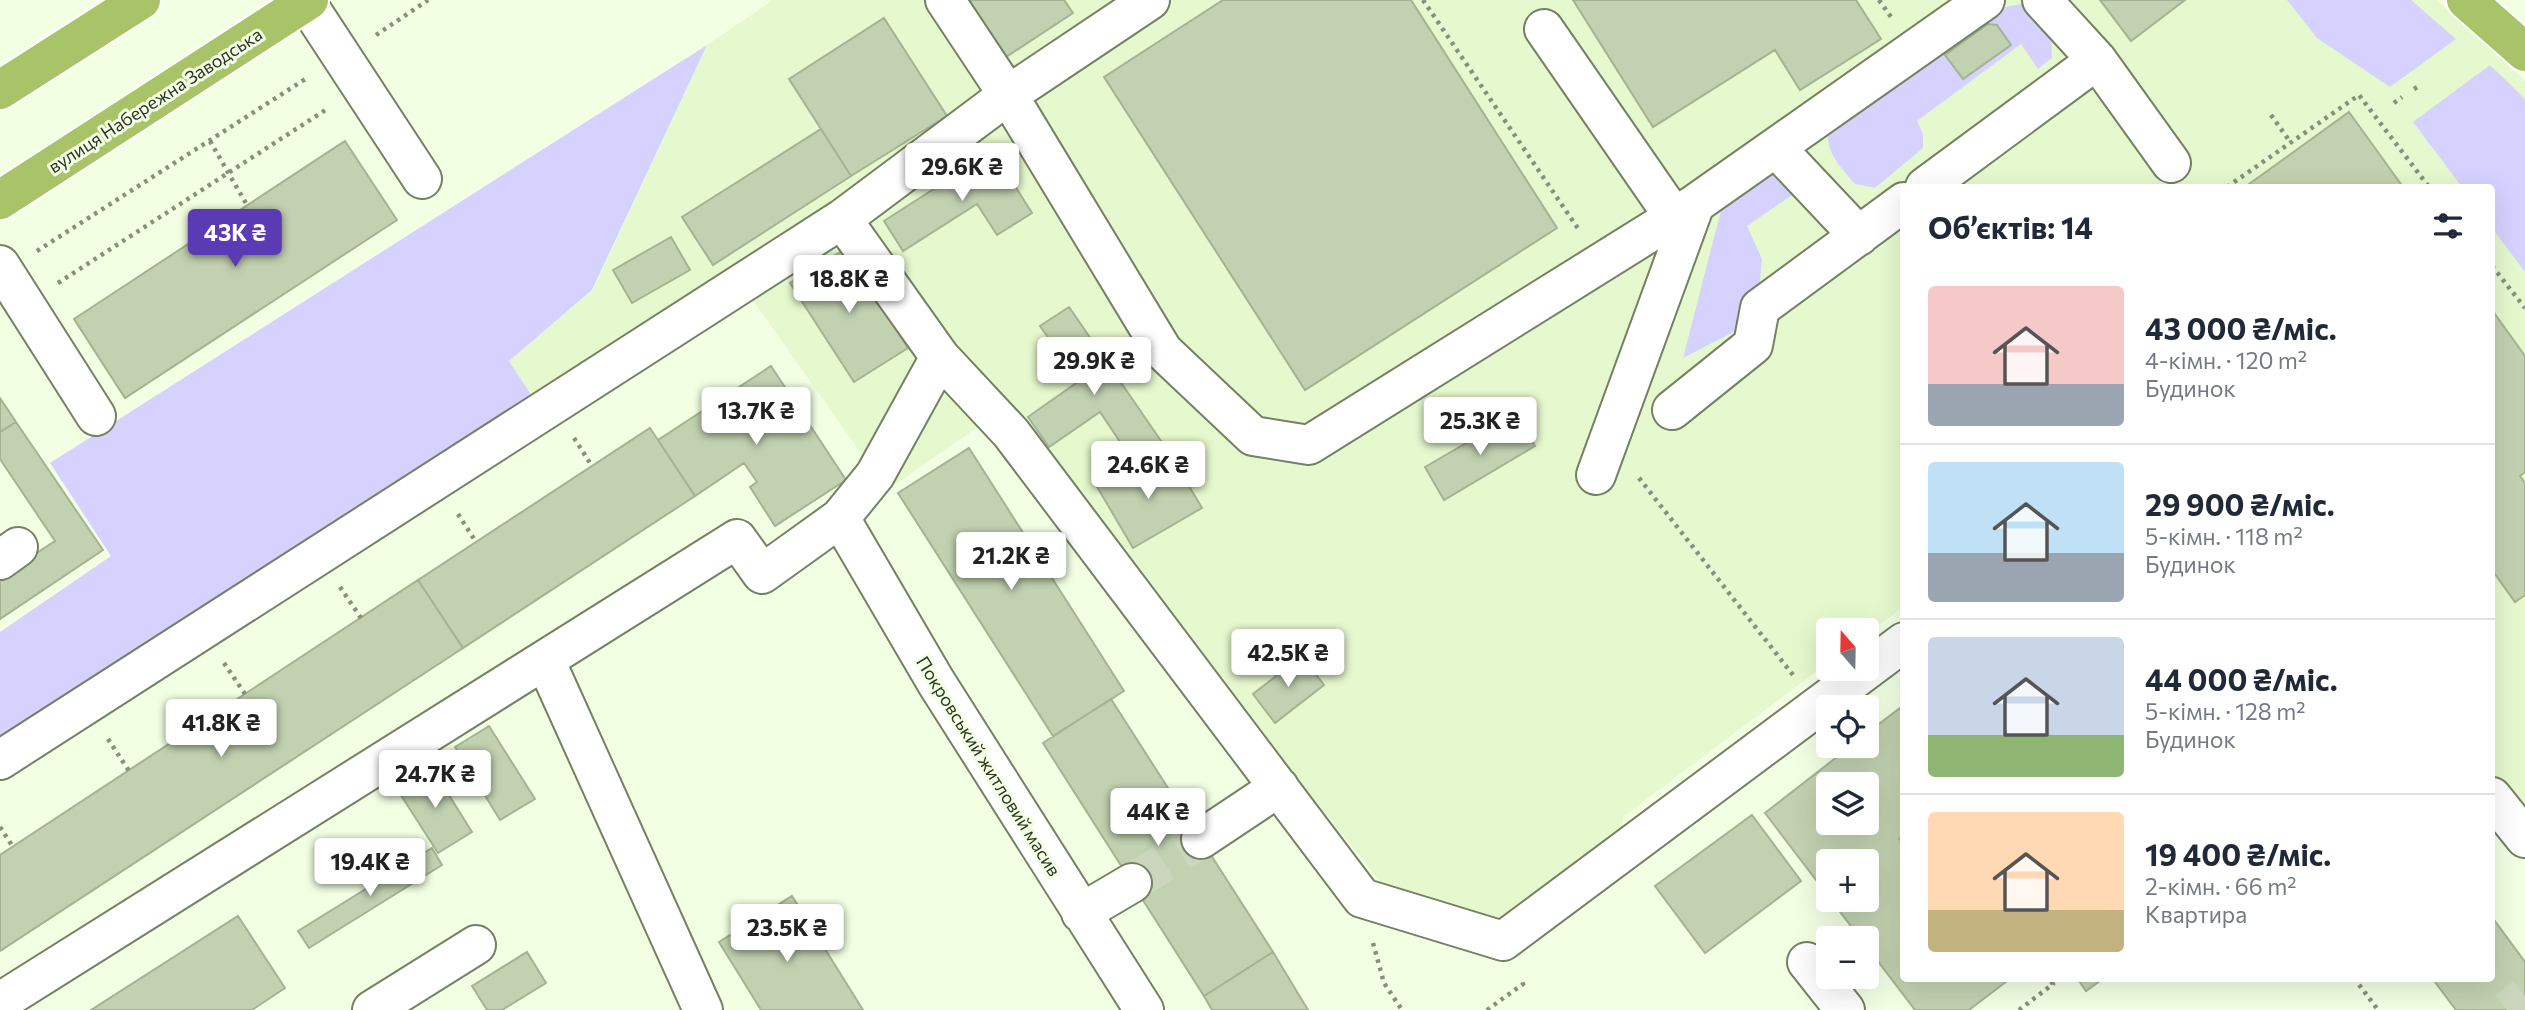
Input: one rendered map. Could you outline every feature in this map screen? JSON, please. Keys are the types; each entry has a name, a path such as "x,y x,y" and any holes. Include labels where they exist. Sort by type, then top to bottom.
{"main road":[{"path":"0,90 141,0"},
{"path":"2466,0 2525,52"},
{"name":"вулиця Набережна Заводська","path":"0,200 307,1"}],"street":[{"path":"945,0 1008,95 1163,351 1253,436 1309,445 1684,210 1984,0"},
{"path":"0,760 842,219 1008,95 1150,0"},
{"path":"2042,0 2098,60 2171,163"},
{"path":"307,1 422,179"},
{"path":"1544,29 1684,210"},
{"path":"1929,184 2098,60"},
{"path":"1776,148 1858,236"},
{"path":"1672,410 1754,345 1760,308 1900,205"},
{"path":"1613,472 1684,210"},
{"path":"842,219 940,357 1011,433 1362,898 1503,941 1816,707"},
{"path":"10,281 96,416"},
{"path":"0,1002 737,539 762,573 840,518 874,475 940,357"},
{"name":"Покровський житловий масив","path":"840,518 936,682 1144,1010"},
{"path":"1833,695 1900,645"},
{"path":"545,660 703,1010"},
{"path":"1201,839 1279,787"},
{"path":"2495,801 2525,838"},
{"path":"1081,913 1132,883"},
{"path":"372,1010 475,945"},
{"path":"1807,962 1845,1010"}],"path":[{"path":"10,281 229,171 352,72 428,0"},
{"path":"1423,0 1601,262"},
{"path":"10,281 32,255 295,85 352,72"},
{"path":"2413,89 2421,85"},
{"path":"2231,184 2359,94 2427,184"},
{"path":"2394,103 2402,97"},
{"path":"2271,115 2291,143"},
{"path":"211,141 247,205"},
{"path":"2495,271 2525,308"},
{"path":"1613,472 1816,704"},
{"path":"0,827 13,847"},
{"path":"1362,898 1384,983 1402,1010"},
{"path":"2019,1010 2053,985 2051,982"},
{"path":"2357,982 2378,1010"}],"shaded area":[{"path":"773,0 2437,0 2525,81 2525,816 2495,779 2495,184 1900,184 1900,609 1880,624 1880,618 1816,618 1816,672 1623,817 1621,843 1517,921 1491,924 1393,897 1201,660 1004,409 887,490 731,269 534,399 509,361 593,290 707,45"},
{"path":"2287,0 2411,0 2456,39 2390,87 2317,38"},
{"path":"2020,4 2035,9 2051,34 2052,58 2038,69 2021,44 1917,121 1923,134 1923,148 1875,188 1855,184 1830,150 1830,125 2002,8"},
{"path":"707,45 592,290 509,361 534,399 0,747 0,632 111,556 50,463"},
{"path":"2490,65 2525,99 2525,272 2495,232 2495,184 2460,184 2413,122"},
{"path":"1770,165 1798,191 1747,226 1762,259 1759,292 1745,326 1683,358 1725,195"}],"building":[{"path":"964,0 1064,0 1073,13 1003,59"},
{"path":"1223,0 1411,0 1557,228 1305,390 1104,77"},
{"path":"1573,0 1856,0 1881,39 1800,90 1775,50 1653,127"},
{"path":"2100,0 2185,0 2131,41"},
{"path":"884,18 947,116 851,176 789,79"},
{"path":"1988,24 1997,25 2011,45 1963,79 1945,55"},
{"path":"2349,112 2401,184 2249,184"},
{"path":"821,129 851,176 713,265 682,217"},
{"path":"345,141 397,220 125,398 74,319"},
{"path":"993,151 1032,213 997,235 977,204 903,251 884,221"},
{"path":"671,237 690,270 632,303 613,270"},
{"path":"845,249 908,348 854,382 790,283"},
{"path":"1069,307 1170,454 1141,473 1100,412 1049,447 1028,417 1079,381 1040,326"},
{"path":"2495,314 2525,356 2525,472 2520,476 2525,483 2525,595 2515,602 2495,574"},
{"path":"771,366 846,480 775,526 750,487 757,482 744,463 695,496 658,440"},
{"path":"0,398 16,422 0,432"},
{"path":"1516,414 1535,446 1444,500 1425,467"},
{"path":"16,422 103,550 0,619 0,577 55,541 0,459 0,432"},
{"path":"650,428 695,496 463,648 418,580"},
{"path":"969,448 1124,691 1053,736 898,493"},
{"path":"1174,461 1202,508 1133,548 1096,485 1131,465 1140,481"},
{"path":"418,580 463,648 0,951 0,855"},
{"path":"1302,656 1324,685 1275,723 1253,694"},
{"path":"1111,699 1273,952 1204,996 1043,743"},
{"path":"1900,708 1900,982 2006,982 1969,1010 1915,1010 1879,963 1879,926 1851,926 1840,912 1879,912 1879,849 1816,849 1816,880 1765,813 1816,773 1816,835 1879,835 1879,772 1818,772 1836,758 1879,758 1879,724"},
{"path":"489,726 535,799 500,820 455,747"},
{"path":"432,768 472,832 438,853 397,789"},
{"path":"1752,815 1801,881 1705,953 1655,886"},
{"path":"432,848 442,865 309,948 298,931"},
{"path":"792,896 863,1010 761,1010 719,942"},
{"path":"238,916 285,988 252,1010 91,1010"},
{"path":"2495,921 2525,962 2525,1010 2456,1010 2435,982 2495,982"},
{"path":"527,952 546,983 502,1010 487,1010 472,986"},
{"path":"1273,952 1308,1010 1212,1010 1204,996"},
{"path":"2080,982 2098,982 2086,991"}],"tunnel":[{"path":"1132,883 1201,839"},
{"path":"2507,1010 2525,996"}]}
